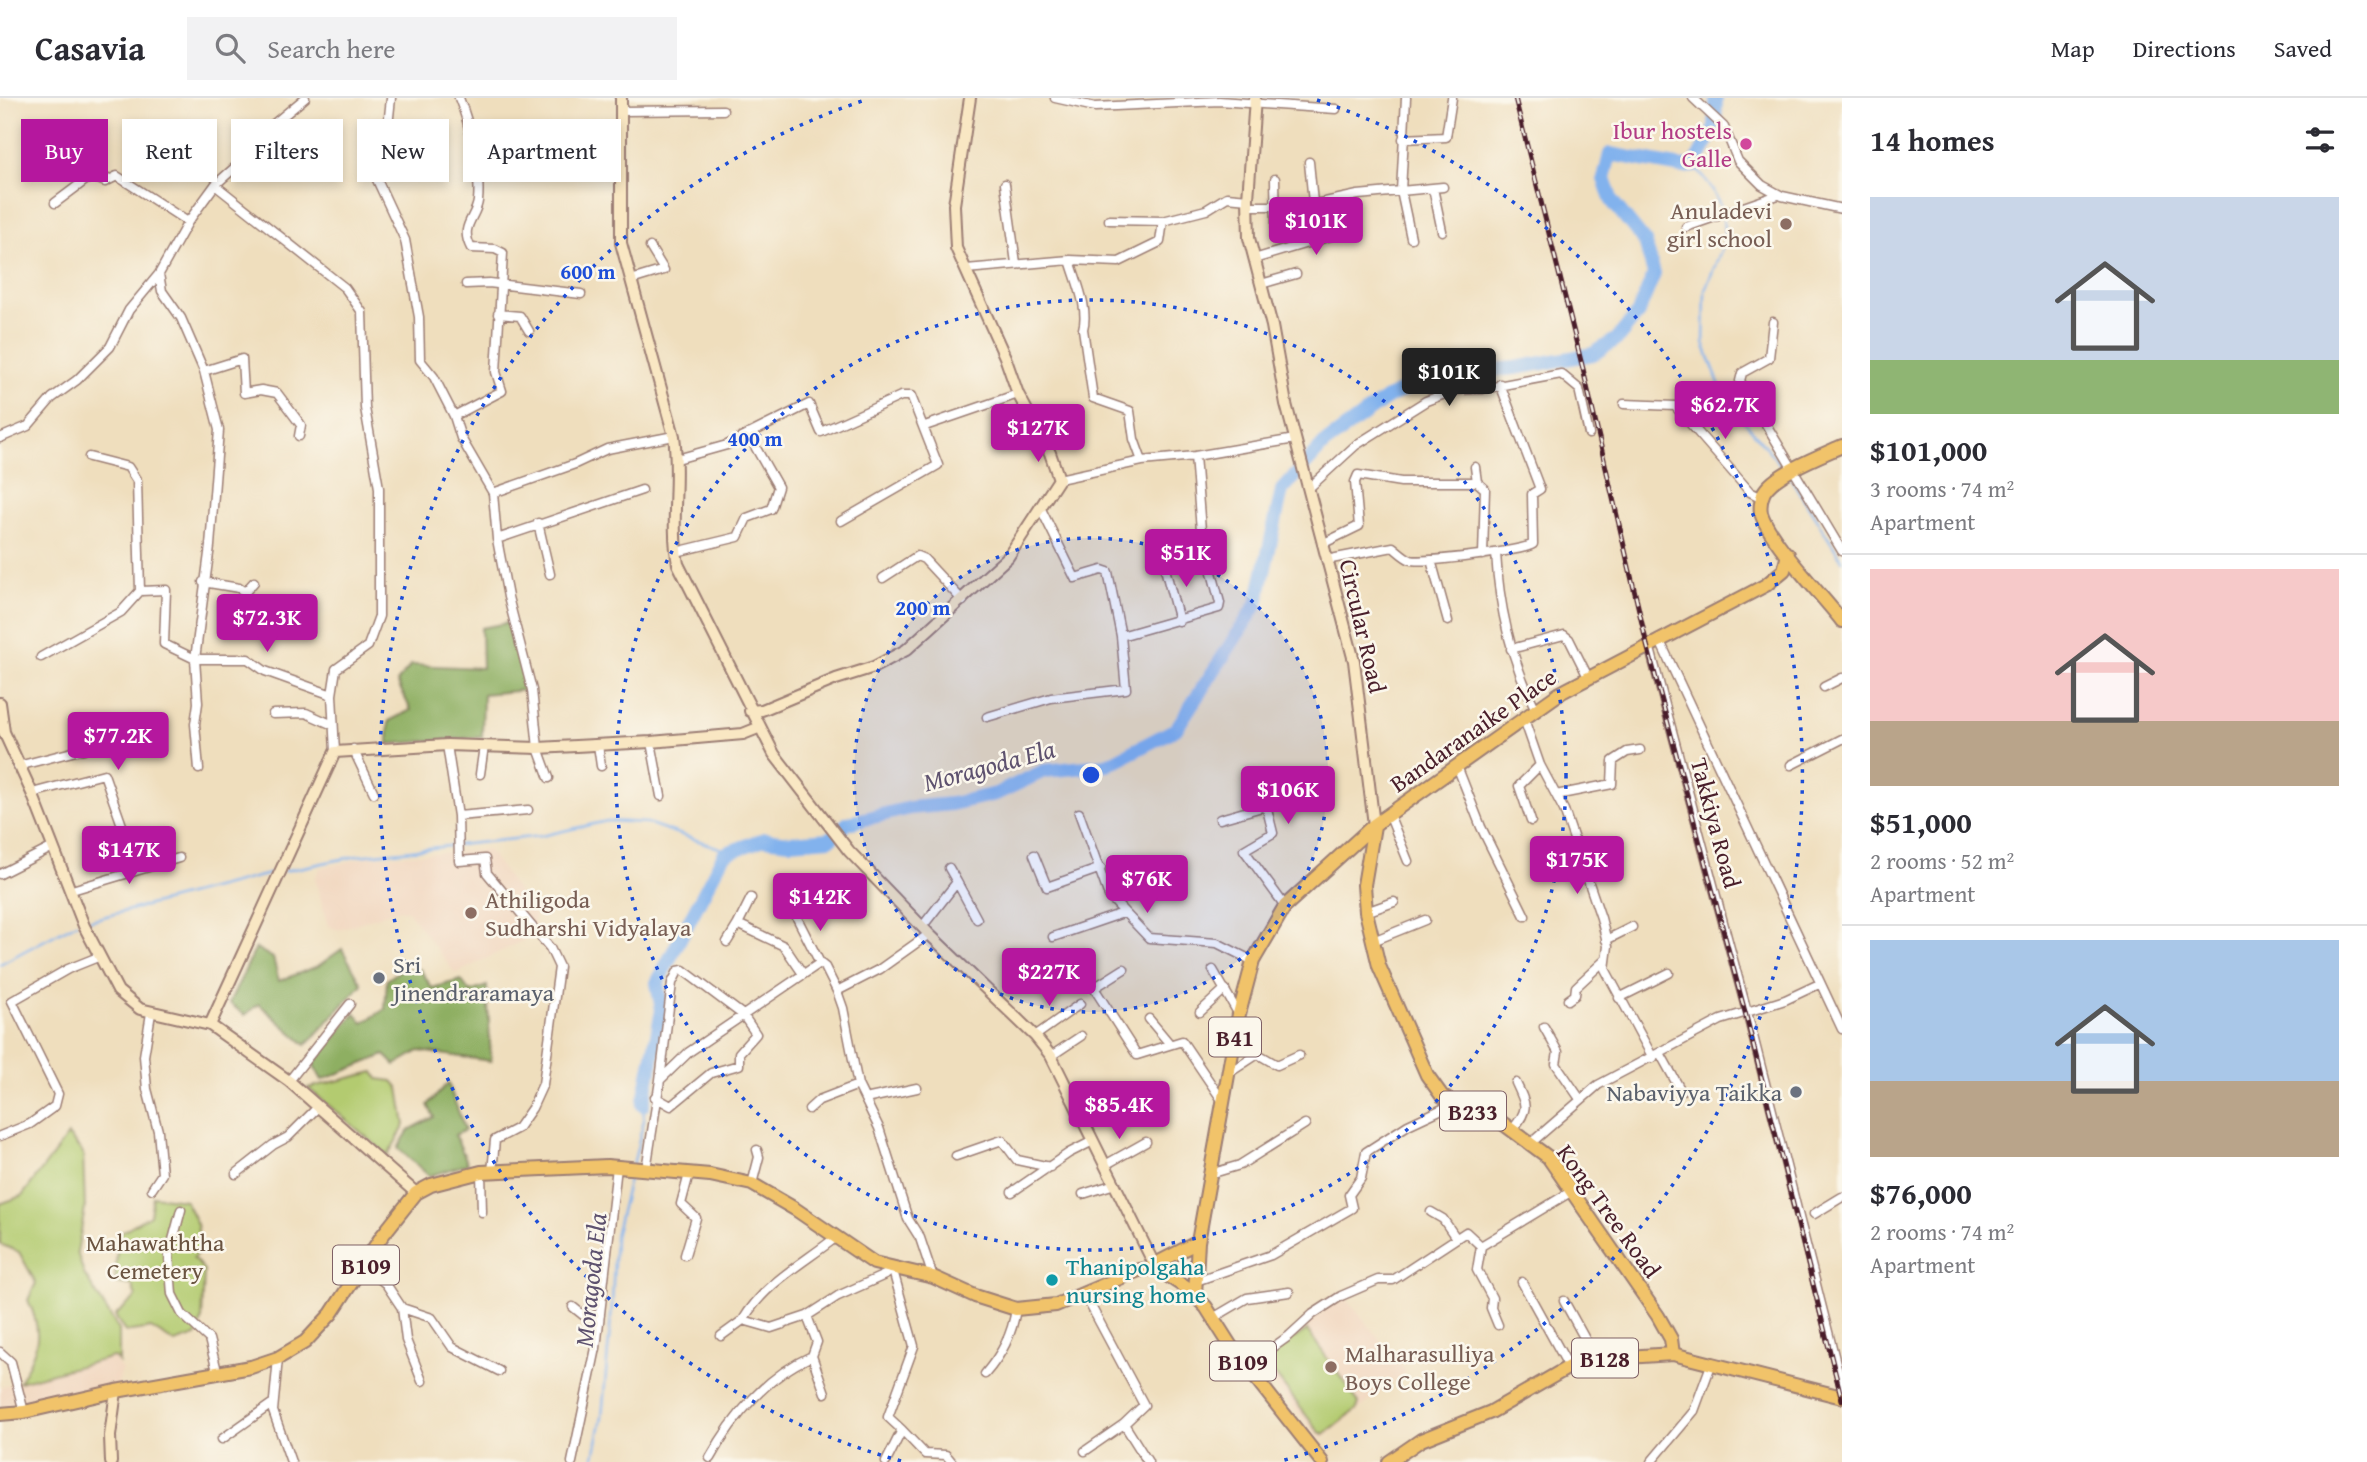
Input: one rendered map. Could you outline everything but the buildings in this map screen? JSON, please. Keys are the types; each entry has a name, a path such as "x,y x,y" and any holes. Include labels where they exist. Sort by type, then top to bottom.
{"main road":[{"path":"1842,446 1777,479 1765,491 1761,513 1788,554 1842,621"},
{"name":"Bandaranaike Place","path":"1195,1295 1198,1242 1239,1014 1254,961 1285,906 1374,825 1535,710 1588,677 1766,585 1784,570 1788,554"},
{"name":"Kong Tree Road","path":"1374,825 1364,885 1366,912 1387,988 1427,1075 1442,1096 1513,1129 1548,1157 1658,1316 1671,1339 1673,1354"},
{"path":"416,1193 431,1185 486,1172 619,1167 710,1175 752,1184 795,1209 874,1263 933,1277 1016,1308 1042,1309 1085,1295 1139,1270 1156,1268 1168,1257 1198,1242"},
{"name":"B109","path":"0,1414 24,1412 116,1391 251,1367 278,1358 305,1342 331,1314 365,1267 382,1236 416,1193"},
{"name":"B109","path":"1156,1268 1195,1295 1322,1462"},
{"name":"B128","path":"1389,1462 1421,1440 1491,1412 1569,1367 1596,1359 1673,1354 1842,1397"}],"street":[{"path":"0,438 28,426 52,398 77,380 110,347 128,310 159,274 188,222 215,185 240,163 259,136 305,98"},
{"path":"391,98 386,145 372,169 405,240 419,317 420,360 434,377 454,416 461,438 493,493 496,539 532,690 538,748 549,778"},
{"path":"454,416 502,391 496,372 503,254 495,249 471,247 467,241 467,222 478,203 471,127 458,98"},
{"path":"621,98 621,243 674,436 677,458 678,564 758,728 823,819 849,851 1035,1036 1051,1056 1082,1113 1093,1141 1156,1268"},
{"path":"750,711 762,710 835,679 874,667 906,650 963,601 1008,557 1059,478 1051,453 1018,394 956,248 954,205 970,98"},
{"path":"1055,98 1081,101 1095,107 1255,100 1336,109"},
{"path":"1406,98 1401,191 1411,238"},
{"path":"1403,139 1446,136 1452,98"},
{"path":"1693,98 1703,104 1724,127 1738,161 1746,172 1778,195 1842,209"},
{"name":"Circular Road","path":"1255,100 1248,202 1249,238 1299,454 1354,661 1374,825"},
{"path":"621,111 723,110"},
{"path":"1309,162 1315,223"},
{"path":"55,203 91,176 105,182 117,176 188,222"},
{"path":"1275,179 1276,228"},
{"path":"1005,184 1016,262"},
{"path":"210,1025 335,752 332,695 337,669 368,646 379,616 379,488 365,408 362,312 345,288 215,185"},
{"path":"1109,220 1163,221 1206,210 1227,197 1275,207 1313,205 1358,195 1443,187"},
{"path":"1433,190 1442,231"},
{"path":"1686,227 1778,195"},
{"path":"966,269 1016,262 1127,260 1160,242 1163,221"},
{"path":"1254,259 1331,236 1339,229 1337,222"},
{"path":"631,280 664,270 650,247"},
{"path":"1070,260 1083,303 1086,321 1083,329 1093,398 1130,411 1134,439 1142,461"},
{"path":"159,274 162,291 181,318 204,370 219,430 210,546 203,582 195,659 198,703 195,724 199,769"},
{"path":"1261,284 1296,274"},
{"path":"466,284 581,294"},
{"path":"498,314 520,316 529,331"},
{"path":"1773,322 1769,358 1742,373 1740,381 1842,551"},
{"path":"204,370 242,359 243,393 261,390 277,393 300,425 299,436"},
{"path":"1309,490 1332,464 1409,409 1455,390 1561,374 1579,389 1590,427 1589,434"},
{"path":"1326,560 1393,547 1411,560 1431,560 1528,548 1533,544 1532,494 1539,489 1500,384"},
{"path":"925,426 1018,394"},
{"path":"677,458 727,445 809,404 821,432 901,396 911,396 925,426 938,465 917,480 841,521"},
{"path":"1624,404 1675,406 1745,486 1762,498"},
{"path":"676,552 738,537 747,518 771,509 778,487 748,434"},
{"path":"493,493 575,464 607,449 674,436"},
{"path":"1059,478 1142,461 1195,456 1296,439"},
{"path":"1121,636 1213,612 1220,603 1201,530 1195,456"},
{"path":"41,657 121,612 140,591 137,481 128,467 89,457"},
{"path":"1475,467 1476,482"},
{"path":"1322,544 1359,526 1355,482 1358,475 1401,482 1476,482 1485,489 1483,555"},
{"path":"496,539 642,489"},
{"path":"987,717 1051,698 1122,691 1127,684 1121,636 1108,572 1102,570 1075,578 1041,509"},
{"path":"538,523 550,574"},
{"path":"1496,553 1503,618 1511,649 1535,710"},
{"path":"883,578 917,556 924,559 963,601"},
{"path":"1431,560 1448,621"},
{"path":"1164,565 1179,621"},
{"path":"203,582 239,588 244,597 254,582"},
{"path":"140,591 166,590 164,644 195,659 248,659 265,671 332,695"},
{"path":"1511,649 1564,635 1569,639 1588,677"},
{"path":"1654,642 1842,1029"},
{"name":"Takkiya Road","path":"1654,642 1842,1387"},
{"path":"1824,687 1842,678"},
{"path":"0,703 2,732 32,793 98,957 118,991 140,1009 210,1025 289,1081 416,1193"},
{"path":"273,714 306,713 332,725"},
{"path":"1524,719 1540,765 1575,841 1606,940 1605,969 1619,998 1681,1091"},
{"path":"335,752 447,745 538,748 651,742 743,734 758,728"},
{"path":"1791,765 1842,738"},
{"path":"18,766 123,739"},
{"path":"651,742 661,796"},
{"path":"447,745 458,816 458,853 462,862 485,859 487,873 550,948 559,967 543,1084 518,1128 495,1140 486,1172 482,1212"},
{"path":"598,745 601,766"},
{"path":"480,775 484,746"},
{"path":"353,749 374,793"},
{"path":"1556,795 1612,784 1612,761 1627,752 1640,750"},
{"path":"1531,821 1519,786 1540,765"},
{"path":"1457,766 1486,838 1525,916"},
{"path":"32,793 104,774 137,868"},
{"path":"1220,819 1262,807 1269,812 1273,833 1244,850 1285,906"},
{"path":"458,816 528,810"},
{"path":"1079,813 1083,831 1101,868 1106,889 1123,913 1149,938 1217,943 1254,961"},
{"path":"1389,814 1408,861"},
{"path":"0,874 53,847"},
{"path":"1034,855 1047,887 1101,868"},
{"path":"72,890 137,868 179,858"},
{"path":"949,868 978,919"},
{"path":"837,991 880,969 926,930 957,882"},
{"path":"727,942 751,898"},
{"path":"1366,912 1394,901"},
{"path":"1053,937 1123,913"},
{"path":"796,916 820,963 825,967 844,1008 858,1086 883,1138 908,1219 920,1238 933,1277"},
{"path":"1373,941 1425,920"},
{"path":"738,924 784,946 803,974"},
{"path":"1606,940 1632,927"},
{"path":"0,1136 38,1118 55,1106 58,1094 12,1000 68,969 98,957"},
{"path":"1568,1000 1575,995 1576,987 1606,960"},
{"path":"660,1080 689,1052 820,963"},
{"path":"1085,967 1094,988 1138,1055 1182,1041 1224,1103"},
{"path":"1094,988 1124,969"},
{"path":"1213,970 1239,1014"},
{"path":"643,1170 655,1097 660,1080 666,1009 672,982 678,971 700,980 743,1015 756,1034 739,1053 739,1065 711,1073 671,1106 655,1097"},
{"path":"1619,998 1669,973"},
{"path":"1531,1143 1598,1085 1721,1020 1785,1000 1819,984"},
{"path":"1200,1012 1225,989"},
{"path":"289,1081 350,1004"},
{"path":"1035,1036 1080,1004"},
{"path":"151,1013 144,1056 147,1089 158,1131 162,1174 152,1189"},
{"path":"1149,1019 1169,1043"},
{"path":"1544,1027 1559,1055 1556,1064 1580,1099"},
{"path":"1051,1056 1081,1036"},
{"path":"1229,1073 1255,1055 1277,1065 1299,1055"},
{"path":"1513,1129 1525,1114 1525,1105 1516,1083"},
{"path":"809,1109 819,1100 858,1086"},
{"path":"865,1099 918,1088"},
{"path":"1082,1113 1110,1094"},
{"path":"1196,1281 1271,1255 1352,1208 1349,1195 1361,1178 1366,1152 1408,1125 1455,1103"},
{"path":"236,1174 273,1144 288,1137 318,1107"},
{"path":"1210,1174 1240,1165 1305,1124"},
{"path":"956,1156 1002,1140 1017,1160 1050,1167"},
{"path":"1013,1192 1093,1141"},
{"path":"1105,1165 1146,1142"},
{"path":"752,1184 759,1157 757,1150"},
{"path":"572,1462 596,1348 619,1167"},
{"path":"685,1255 696,1218 681,1204 689,1174"},
{"path":"1083,1194 1115,1184"},
{"path":"1498,1325 1491,1308 1489,1289 1476,1270 1481,1246 1572,1191"},
{"path":"1814,1214 1842,1197"},
{"path":"181,1210 169,1255 172,1294 182,1314 209,1339 217,1371"},
{"path":"1431,1212 1443,1219 1456,1238"},
{"path":"1247,1366 1289,1336 1312,1314 1342,1296 1378,1280 1393,1280 1466,1232 1481,1246"},
{"path":"721,1336 743,1320 753,1302 773,1282 835,1238"},
{"path":"365,1267 386,1284 402,1308 405,1340 422,1381"},
{"path":"743,1320 771,1328 807,1316 838,1296 887,1274 892,1267"},
{"path":"892,1267 914,1354 887,1417 925,1454 946,1455 952,1462"},
{"path":"1522,1282 1569,1367"},
{"path":"1213,1318 1247,1298 1289,1292"},
{"path":"1085,1295 1144,1405 1124,1424 1085,1451"},
{"path":"1564,1301 1596,1359"},
{"path":"573,1307 583,1315 600,1315"},
{"path":"402,1308 432,1318 452,1347 499,1371"},
{"path":"985,1374 999,1358 1013,1330 1016,1308"},
{"path":"807,1316 817,1342 812,1356 825,1392"},
{"path":"0,1352 11,1362 24,1412"},
{"path":"710,1458 738,1413 793,1364 812,1356"},
{"path":"278,1358 273,1404 291,1462"},
{"path":"1651,1462 1694,1411 1711,1365"},
{"path":"111,1462 110,1436 116,1391"},
{"path":"222,1439 273,1404"},
{"path":"1124,1424 1148,1462"},
{"path":"886,1462 902,1430"}],"shaded area":[{"name":"Athiligoda Sudharshi Vidyalaya","path":"488,850 535,916 533,932 526,939 459,972 455,973 408,911 399,909 338,930 328,926 315,878 320,868 367,857"},
{"name":"Malharasulliya Boys College","path":"1343,1294 1406,1372 1321,1440 1256,1363 1306,1327"},
{"path":"113,1357 122,1370 116,1391 0,1414 0,1387"}],"green space":[{"path":"512,622 526,690 483,694 482,737 388,744 389,721 411,710 397,682 411,665 482,668 481,628"},
{"path":"256,948 273,958 279,981 318,966 342,949 362,984 306,1045 259,1004 245,1015 229,1003"},
{"path":"402,969 420,969 432,988 461,980 470,992 487,986 491,1061 419,1051 395,1065 385,1055 322,1080 313,1064 355,1013 363,1023 385,1009 387,980"},
{"path":"374,1072 378,1079 393,1081 399,1088 405,1125 388,1155 308,1088"},
{"path":"448,1083 465,1130 455,1135 468,1164 429,1176 398,1148 409,1130 434,1117 428,1105"},
{"path":"68,1135 83,1153 85,1209 77,1252 84,1274 119,1330 119,1362 113,1357 19,1382 31,1360 37,1341 36,1323 28,1300 36,1283 19,1252 0,1244 0,1204 22,1196"},
{"name":"Mahawaththa Cemetery","path":"153,1196 185,1200 197,1224 201,1249 193,1258 204,1270 202,1321 196,1336 175,1343 151,1328 125,1332 115,1316 136,1297 132,1285 115,1283 118,1234 150,1215"},
{"path":"1307,1330 1359,1403 1357,1409 1324,1434 1319,1432 1263,1359"}],"waterway":[{"name":"Moragoda Ela","path":"643,1105 662,1010 657,983 724,854 764,839 790,842 830,839 848,823 910,808 951,804 996,794 1044,771 1107,765 1176,729 1257,604 1282,490 1324,444 1387,398 1435,375 1515,368 1593,354 1617,339 1638,313 1654,274 1645,242 1612,201 1604,179 1610,154 1682,167 1694,166 1715,128 1716,98"},
{"path":"1694,166 1709,184 1723,211"},
{"path":"1723,217 1725,241 1705,290 1704,343 1724,397 1784,469"},
{"path":"1790,477 1842,560"},
{"path":"284,871 357,856 541,836 607,821 647,823 731,852"},
{"path":"87,921 277,872"},
{"path":"0,964 77,923"},
{"name":"Moragoda Ela","path":"633,1165 644,1120 643,1105"},
{"name":"Moragoda Ela","path":"593,1462 602,1417 615,1236 631,1171"}],"railway":[{"path":"1515,98 1583,369 1647,645 1745,1012 1842,1400"}],"place":[{"name":"Ibur hostels Galle","path":"1746,144"},
{"name":"Anuladevi girl school","path":"1786,224"},
{"name":"Athiligoda Sudharshi Vidyalaya","path":"471,913"},
{"name":"Sri Jinendraramaya","path":"379,978"},
{"name":"Nabaviyya Taikka","path":"1796,1092"},
{"name":"Thanipolgaha nursing home","path":"1052,1280"},
{"name":"Malharasulliya Boys College","path":"1331,1367"}]}
